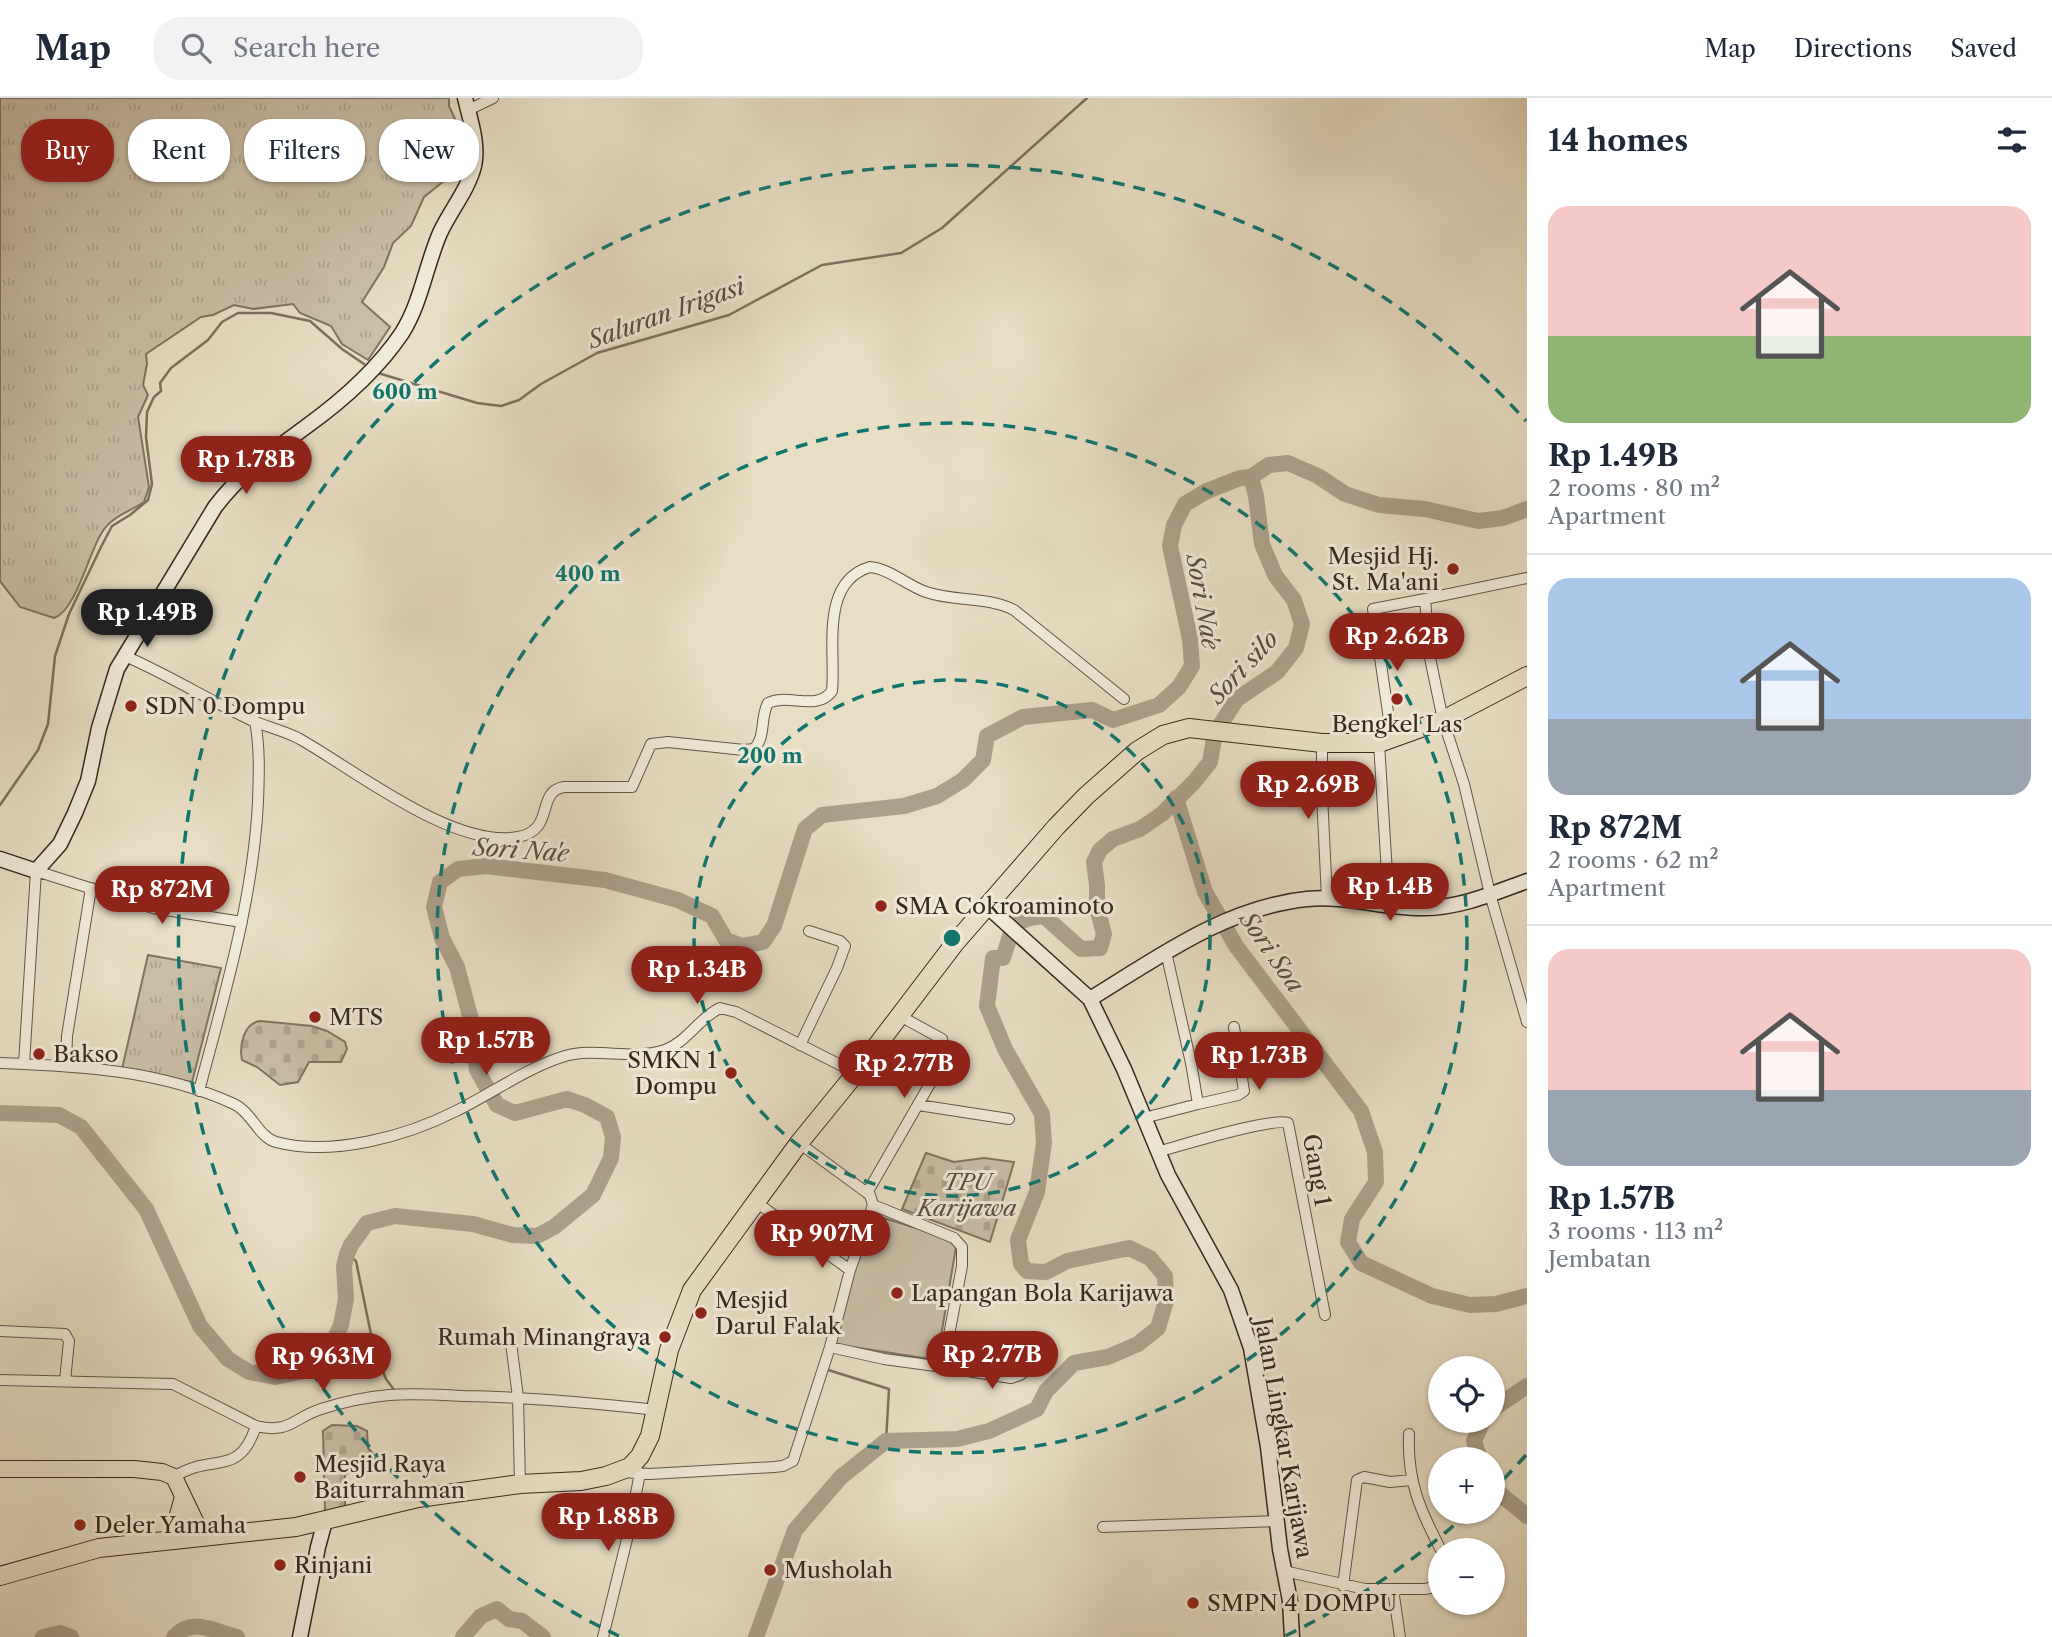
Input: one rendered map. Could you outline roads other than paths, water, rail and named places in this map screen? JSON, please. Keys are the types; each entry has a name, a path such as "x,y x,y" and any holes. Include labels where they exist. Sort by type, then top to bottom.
{"highway":[{"path":"0,1576 99,1548 296,1527 418,1499 520,1484 581,1481 621,1471 634,1463 643,1467 668,1350 692,1290 799,1143 955,943 1079,803 1136,751 1173,731 1189,728 1322,743 1386,741 1443,720 1527,676"}],"main road":[{"path":"0,859 36,871 60,844 88,782 99,728 117,669 215,507 230,488 260,460 307,426 369,374 402,332 411,315 446,218 473,169 474,140 466,104"},
{"path":"1090,999 1205,930 1240,916 1295,901 1327,898 1422,909 1446,907 1527,881"},
{"name":"Jalan Lingkar Karijawa","path":"987,906 1090,999 1124,1069 1168,1175 1223,1270 1251,1348 1290,1601 1292,1637"},
{"path":"0,1469 142,1469 162,1472 174,1477 195,1521 207,1536"},
{"path":"170,1539 183,1497"},
{"path":"301,1634 325,1521"},
{"path":"296,1527 318,1547"}],"street":[{"path":"466,104 493,98"},
{"path":"125,656 158,670 255,721 298,738 352,773 458,829 499,839 519,837 538,827 543,820 550,794 555,789 632,787 651,744 668,742 754,749 760,738 763,712 768,702 778,699 825,699 832,691 832,633 836,604 853,578 870,567 885,571 929,593 992,601 1014,610 1124,699"},
{"path":"1389,906 1386,741 1373,609 1527,578"},
{"path":"1425,599 1430,658 1443,720 1464,784 1490,894 1527,1022"},
{"path":"199,1091 242,922 252,871 259,755 255,721"},
{"path":"1322,743 1327,898"},
{"path":"24,1064 36,871 153,908 242,922"},
{"path":"66,1065 67,1036 91,888"},
{"path":"800,1045 845,946 840,941 810,931"},
{"path":"1166,952 1198,1104"},
{"path":"1516,979 1527,976"},
{"path":"0,1063 119,1070 199,1091 241,1108 268,1138 275,1142 305,1146 352,1145 390,1136 455,1112 532,1069 574,1054 653,1052 668,1049 720,1008 736,1012 856,1073"},
{"path":"867,1193 942,1061 946,1045 939,1037 900,1016"},
{"path":"1144,1118 1238,1095 1244,1091 1234,1027"},
{"path":"918,1105 1009,1119"},
{"name":"Gang 1","path":"1157,1152 1258,1126 1283,1121 1288,1123 1325,1315"},
{"path":"603,1637 643,1467 774,1467 790,1463 795,1455 830,1347 850,1270 873,1205 873,1199 867,1193 799,1143"},
{"path":"756,1202 850,1270"},
{"path":"873,1205 954,1238 962,1247 962,1266 943,1367"},
{"path":"0,1331 65,1334 69,1341 65,1381"},
{"path":"511,1343 518,1397 520,1484"},
{"path":"830,1347 884,1359 1011,1378 1031,1366"},
{"path":"0,1380 173,1384 256,1426 277,1429 296,1423 319,1410 360,1399 389,1395 518,1397 657,1410"},
{"path":"174,1477 193,1467 239,1456 250,1444 256,1426"},
{"path":"1409,1434 1408,1458 1412,1480 1422,1514 1435,1538"},
{"path":"1343,1586 1357,1480 1364,1477 1390,1482 1412,1480"},
{"path":"1103,1527 1276,1521"},
{"path":"1284,1572 1343,1586 1379,1591 1428,1587"},
{"path":"1393,1589 1400,1637"}],"waterway":[{"name":"Saluran Irigasi","path":"378,373 477,403 501,406 519,400 541,384 597,353 729,315 822,265 901,253 942,228 1087,98"},
{"name":"Saluran Irigasi","path":"0,805 38,750 48,724 55,656 69,614 101,547 112,526 148,500 152,484 146,437 147,412 154,397 161,391 160,383 171,368 208,340 222,322 238,313 271,313 310,321 364,364"},
{"name":"Sori silo","path":"756,1637 795,1530 841,1477 886,1441 957,1439 989,1431 1037,1409 1046,1391 1074,1363 1108,1357 1138,1344 1158,1328 1166,1301 1165,1276 1150,1258 1129,1248 1067,1261 1046,1272 1027,1271 1021,1264 1018,1240 1037,1192 1044,1143 1042,1114 1005,1049 987,1006 993,958 1003,958 1011,933 1019,923 1044,916 1081,949 1100,948 1104,934 1097,908 1094,862 1100,850 1113,839 1140,829 1162,814 1194,782 1210,762 1215,733 1237,699 1277,672 1296,648 1302,624 1294,600 1275,575 1262,544 1251,477 1269,465 1288,463 1318,476 1345,494 1379,505 1425,509 1478,521 1503,518 1527,509"},
{"name":"Sori Na'e","path":"0,1113 59,1115 81,1127 146,1209 200,1326 228,1359 249,1372 275,1377 304,1371 329,1351 341,1325 346,1299 344,1266 347,1254 367,1223 395,1216 473,1224 513,1235 537,1236 554,1227 593,1195 611,1158 613,1137 607,1117 585,1105 567,1099 515,1113 497,1105 477,1070 472,1023 457,967 442,938 434,907 440,882 458,869 486,866 605,880 678,900 712,916 726,940 742,946 763,942 774,926 805,829 822,815 904,806 937,796 963,780 983,760 987,736 1023,717 1092,710 1113,720 1159,705 1179,687 1192,666 1190,639 1170,546 1174,525 1185,504 1207,491 1240,478 1251,477"},
{"name":"Sori Soa","path":"1176,798 1205,892 1236,946 1361,1111 1375,1152 1376,1182 1352,1219 1348,1242 1361,1263 1432,1296 1470,1305 1496,1304 1527,1296"},
{"path":"347,1254 356,1261 374,1349 386,1379 395,1391"},
{"path":"825,1369 889,1389 886,1441"},
{"name":"Sori Soa","path":"1505,1401 1527,1386"},
{"name":"Sori Soa","path":"1476,1447 1474,1441 1478,1433"},
{"name":"Sori Soa","path":"1505,1498 1527,1516"},
{"path":"463,1637 481,1616 497,1609 509,1619 522,1621 543,1637"},
{"path":"174,1637 181,1631 196,1626 237,1637"},
{"path":"43,1637 60,1633 71,1637"}],"place":[{"name":"Mesjid Hj. St. Ma'ani","path":"1453,569"},
{"name":"Bengkel Las","path":"1397,699"},
{"name":"SDN 0 Dompu","path":"131,706"},
{"name":"SMA Cokroaminoto","path":"881,906"},
{"name":"MTS","path":"315,1017"},
{"name":"Bakso","path":"39,1054"},
{"name":"SMKN 1 Dompu","path":"731,1073"},
{"name":"Lapangan Bola Karijawa","path":"897,1293"},
{"name":"Mesjid Darul Falak","path":"701,1313"},
{"name":"Rumah Minangraya","path":"665,1337"},
{"name":"Mesjid Raya Baiturrahman","path":"300,1477"},
{"name":"Deler Yamaha","path":"80,1525"},
{"name":"Rinjani","path":"280,1565"},
{"name":"Musholah","path":"770,1570"},
{"name":"SMPN 4 DOMPU","path":"1193,1603"}],"park label":[{"name":"TPU Karijawa","path":"967,1195"}]}
